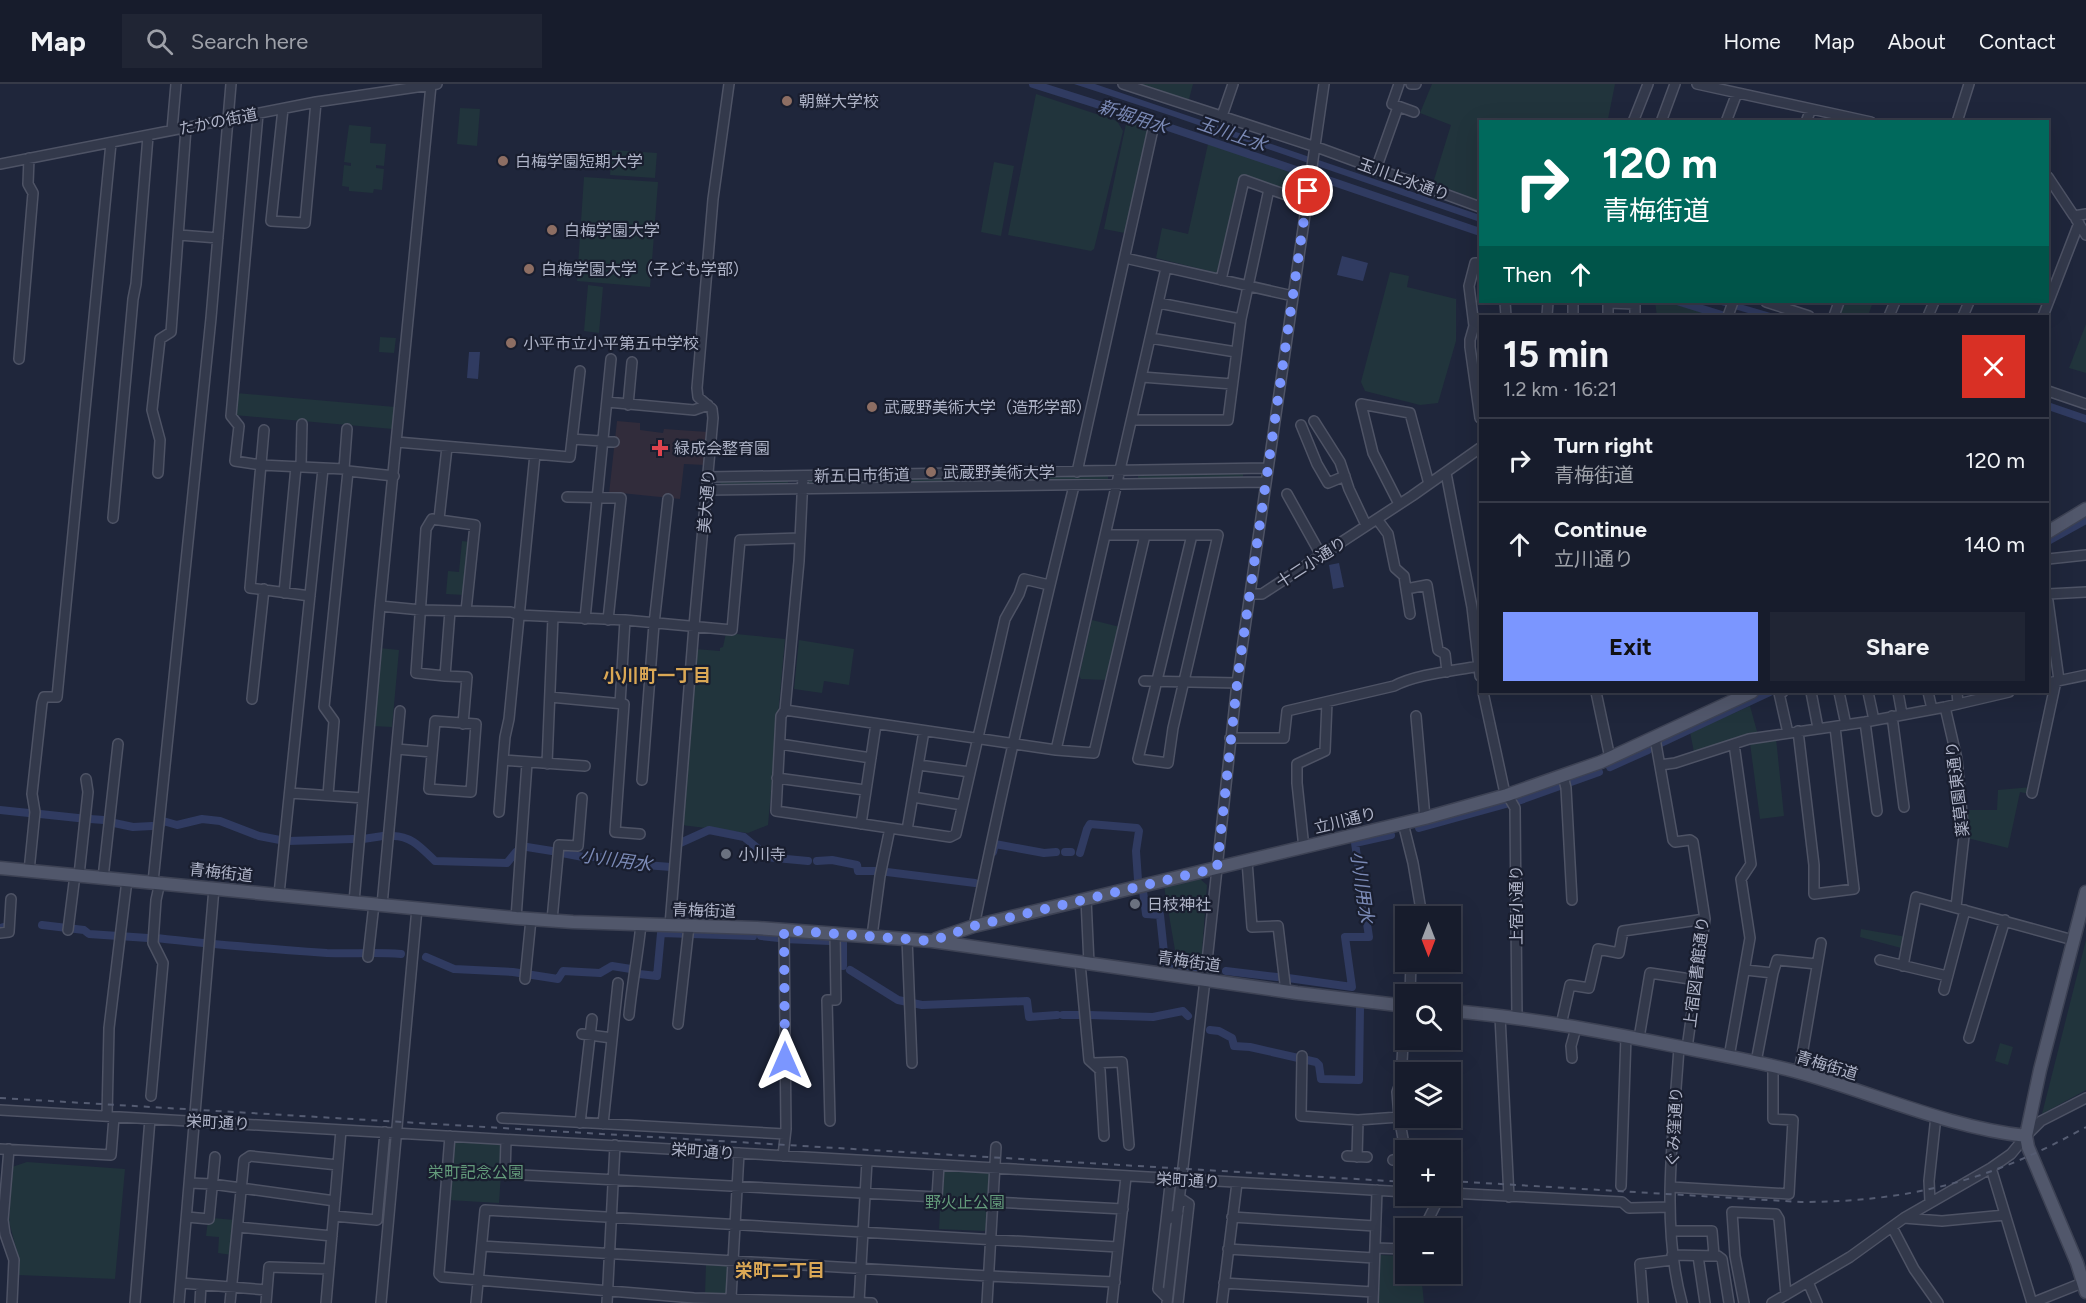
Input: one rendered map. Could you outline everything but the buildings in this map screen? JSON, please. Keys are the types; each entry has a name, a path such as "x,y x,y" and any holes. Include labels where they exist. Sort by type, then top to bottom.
{"main road":[{"path":"2049,531 2086,509"},
{"name":"立川通り","path":"932,941 974,926 1304,848 1564,782 1750,693"},
{"name":"青梅街道","path":"0,868 516,918 670,925 689,932 784,930 908,938 1286,992 1395,1005"},
{"path":"2084,1287 2081,1261 2028,1147 2026,1136 2040,1070 2086,892"},
{"name":"青梅街道","path":"1461,1012 1516,1018 1633,1037 1756,1062 1994,1132 2026,1136"}],"street":[{"path":"172,130 176,84"},
{"path":"152,1096 163,963 153,943 157,882 231,84"},
{"path":"354,902 380,606 434,84"},
{"name":"たかの街道","path":"0,164 316,102 434,84"},
{"name":"美大通り","path":"670,925 713,413 708,405 698,397 697,388 713,199 729,84"},
{"name":"玉川上水通り","path":"1123,84 1222,116 1315,151 1376,169 1479,207"},
{"path":"1222,116 1233,84"},
{"path":"1167,1301 1237,683 1324,84"},
{"path":"1399,84 1392,104 1414,112"},
{"path":"1634,120 1648,84"},
{"path":"1662,120 1675,84"},
{"path":"1697,84 1849,119"},
{"path":"1958,120 1969,84"},
{"path":"1727,120 1737,93"},
{"path":"283,109 271,221 305,223 316,102"},
{"path":"1376,169 1398,107"},
{"path":"1807,120 1811,109"},
{"path":"258,114 231,416 239,426 235,461 394,476"},
{"path":"158,473 159,440 152,410 159,339 171,332 186,128"},
{"path":"1077,471 1153,129"},
{"path":"113,518 148,135"},
{"path":"29,871 35,813 32,794 42,703 44,697 57,697 111,143"},
{"path":"19,359 23,334 33,193 28,184 29,158"},
{"path":"2049,178 2086,235"},
{"path":"1221,280 1244,180 1307,202"},
{"path":"1132,420 1228,420 1241,319 1269,189"},
{"path":"2049,298 2076,219 2086,214"},
{"path":"179,235 218,238"},
{"path":"1125,258 1293,296"},
{"path":"1479,262 1475,263 1469,286 1474,326 1470,340 1479,410"},
{"path":"1056,750 1166,268"},
{"path":"1159,303 1241,319"},
{"path":"1608,303 1635,304 1635,315"},
{"path":"1772,303 1789,306 1807,315"},
{"path":"1150,338 1236,352"},
{"path":"1470,340 1479,340"},
{"path":"585,619 611,359"},
{"path":"628,405 632,362"},
{"path":"397,442 570,457 580,371"},
{"path":"1142,377 1232,384"},
{"path":"2049,391 2086,404"},
{"path":"607,402 694,410 708,405"},
{"path":"1399,504 1373,453 1361,404 1410,413 1429,484"},
{"path":"1314,421 1340,462 1349,489 1366,525"},
{"path":"284,592 302,424"},
{"path":"1301,425 1317,464 1328,483 1345,476"},
{"path":"328,795 334,721 324,707 346,470 347,429"},
{"path":"264,430 250,588 310,596"},
{"path":"572,439 614,442"},
{"path":"439,519 447,447"},
{"name":"十二小通り","path":"1250,594 1262,594 1446,473 1479,449"},
{"path":"499,812 536,454"},
{"name":"新五日市街道","path":"708,477 1267,468"},
{"path":"279,894 323,469"},
{"path":"1017,473 1014,478 1018,486"},
{"path":"1446,473 1469,589 1479,664"},
{"path":"803,476 785,710 781,716 776,811 950,837 956,834 1005,619 1019,594 1024,579 1049,585"},
{"name":"新五日市街道","path":"707,490 1265,482"},
{"path":"974,926 1049,585 1074,486"},
{"path":"1287,494 1321,555"},
{"path":"567,497 621,498 608,620"},
{"path":"642,780 654,624 668,499"},
{"path":"463,724 467,677 416,673 426,529 432,519 475,525 466,611"},
{"path":"1377,519 1388,534 1395,568 1404,576 1410,614"},
{"path":"1106,535 1218,535 1173,728 1168,763 1138,759 1192,536"},
{"path":"785,710 1014,745 1094,753 1145,536"},
{"path":"380,606 450,612 512,612 519,615 625,620 732,630 740,540 800,538"},
{"path":"2049,559 2086,555"},
{"path":"1406,589 1427,585 1438,650 1445,654 1447,672"},
{"path":"1469,589 1479,586"},
{"path":"252,699 264,589"},
{"path":"2049,594 2086,592"},
{"path":"445,676 450,612"},
{"path":"547,764 553,617"},
{"path":"620,704 625,620"},
{"path":"2032,793 2054,681 2049,620"},
{"path":"1230,738 1284,738 1287,711 1332,699 1395,687 1402,682 1447,672 1479,671"},
{"path":"2054,681 2086,675"},
{"path":"1144,681 1237,683"},
{"name":"上宿小通り","path":"1483,693 1489,726 1508,795 1515,808 1516,1018"},
{"path":"1596,693 1610,758"},
{"path":"1779,693 1793,732 1814,866 1814,894 1854,890 1835,727"},
{"path":"1810,693 1818,728"},
{"path":"1839,693 1846,725"},
{"path":"1868,693 1877,810"},
{"path":"1898,693 1902,714"},
{"path":"1928,693 1932,709"},
{"path":"1957,693 1958,704"},
{"path":"1660,765 1675,763 1734,744 1944,707 1995,693"},
{"path":"550,697 624,704 615,832 640,834"},
{"path":"1304,848 1297,764 1324,751 1327,702"},
{"name":"薬草園東通り","path":"1944,707 1957,759 1964,836 1961,908 1944,990"},
{"path":"368,953 378,904 400,711"},
{"path":"1416,716 1425,818"},
{"path":"1892,716 1904,807"},
{"path":"435,721 476,724 471,792 429,789 432,752 435,721"},
{"path":"861,824 876,724"},
{"path":"908,830 924,731"},
{"name":"上宿図書館通り","path":"1655,738 1673,840 1675,842 1690,840 1694,842 1705,919 1697,980 1683,1047"},
{"path":"103,878 118,744"},
{"path":"780,744 871,758"},
{"path":"1729,1057 1750,938 1741,879 1751,864 1734,744"},
{"path":"397,749 432,752"},
{"path":"503,760 585,766"},
{"path":"516,918 527,763"},
{"path":"919,765 970,772"},
{"path":"777,778 865,790"},
{"path":"68,927 88,792 86,779"},
{"path":"1564,782 1572,900"},
{"path":"290,793 363,798"},
{"path":"913,797 962,805"},
{"path":"552,920 559,845 579,846 582,798"},
{"path":"1403,823 1420,906"},
{"path":"873,936 880,876 890,828"},
{"path":"1248,861 1252,927 1278,926 1286,992"},
{"path":"12,1303 15,1269 3,1220 4,1149 111,1155 109,1028 127,880"},
{"path":"179,1303 214,888"},
{"path":"1903,966 1916,897 2073,940"},
{"path":"0,933 9,932 11,899"},
{"path":"1086,899 1084,963 1089,1059 1100,1070 1104,1136"},
{"path":"381,1303 417,908"},
{"path":"525,976 531,919"},
{"path":"1561,1025 1570,986 1589,988 1598,949 1619,953 1623,931 1705,919"},
{"path":"1969,1038 2005,920"},
{"path":"629,1015 641,924"},
{"path":"783,1156 785,1134 784,930"},
{"path":"678,1024 689,932"},
{"path":"830,1121 827,1000 836,1000 835,933"},
{"path":"908,938 912,1063"},
{"path":"1799,1073 1821,943"},
{"path":"1756,1062 1776,960 1817,964"},
{"path":"1880,960 1947,976"},
{"path":"1746,970 1773,974"},
{"path":"1621,1186 1633,1037 1650,973 1697,980"},
{"path":"603,1124 618,983"},
{"path":"1500,1016 1509,1197"},
{"path":"580,1123 586,1035 592,1019"},
{"path":"1572,1058 1571,1046 1576,1028"},
{"path":"586,1035 612,1038"},
{"name":"ぐみ窪通り","path":"1682,1303 1672,1257 1670,1207 1683,1047"},
{"path":"1302,1059 1301,1116 1358,1120 1395,1117"},
{"path":"1094,1064 1122,1062 1129,1145"},
{"path":"1671,1187 1789,1194 1793,1120 1773,1119 1773,1066"},
{"path":"1772,1303 1851,1257 1904,1218 1991,1168 2011,1154 2042,1121 2086,1098"},
{"name":"栄町通り","path":"0,1110 1395,1191"},
{"path":"1930,1202 1929,1181 1936,1116"},
{"path":"502,1118 785,1134"},
{"path":"135,1303 150,1119"},
{"path":"1357,1157 1358,1120"},
{"path":"326,1303 341,1130"},
{"path":"334,1216 377,1220 385,1132"},
{"path":"450,1136 439,1274 442,1277 694,1298 872,1303"},
{"path":"506,1140 505,1174 937,1197 939,1165"},
{"path":"607,1303 615,1145"},
{"path":"987,1303 996,1147"},
{"path":"731,1298 739,1154"},
{"path":"230,1303 244,1161 250,1156 338,1165"},
{"path":"187,1217 209,1219 215,1157"},
{"path":"859,1302 867,1161"},
{"path":"1991,1168 2032,1303 2084,1287"},
{"path":"1112,1303 1126,1177"},
{"path":"1165,1179 1170,1185 1158,1289 1167,1301"},
{"path":"190,1183 335,1201"},
{"path":"1222,1303 1237,1183"},
{"path":"1373,1303 1377,1190"},
{"path":"1461,1194 1622,1202 1629,1208 1670,1207"},
{"path":"1178,1303 1189,1204 1180,1198"},
{"path":"993,1202 1123,1209"},
{"path":"476,1303 484,1210 1118,1246"},
{"path":"1744,1303 1735,1256 1732,1212 1776,1214 1779,1219 1786,1295"},
{"path":"1166,1221 1178,1213"},
{"path":"1904,1218 1942,1221 2005,1215"},
{"path":"1232,1217 1375,1226"},
{"path":"238,1227 332,1236"},
{"path":"1892,1227 1914,1269 1938,1303"},
{"path":"1671,1231 1712,1231 1714,1255"},
{"path":"482,1246 1114,1282"},
{"path":"1228,1249 1375,1253 1395,1250"},
{"path":"1643,1303 1640,1264 1672,1257 1714,1255 1722,1259 1729,1303"},
{"path":"1698,1256 1705,1303"},
{"path":"1170,1279 1182,1266"},
{"path":"266,1303 268,1267 329,1269"},
{"path":"1808,1282 1816,1303"},
{"path":"181,1283 267,1290"},
{"path":"1224,1283 1373,1292"},
{"path":"200,1303 201,1285"}],"shaded area":[{"name":"緑成会整育園","path":"617,421 640,423 640,430 663,433 664,429 708,432 705,465 684,464 680,499 621,493 609,494"}],"green space":[{"path":"1140,84 1193,84 1188,103 1139,87"},
{"path":"1432,84 1615,84 1609,120 1479,120 1479,201 1433,183 1451,125 1420,113"},
{"path":"1036,94 1117,121 1123,131 1094,249 1091,251 1008,235"},
{"path":"460,108 480,109 477,146 457,144"},
{"path":"1127,119 1152,127 1130,234 1104,229"},
{"path":"349,125 371,127 370,143 386,144 384,166 376,165 376,168 384,169 382,190 374,189 373,193 349,191 349,187 342,186 344,165 351,166 351,163 344,162"},
{"path":"1208,144 1302,174 1297,196 1241,177 1220,270 1217,273 1156,258 1162,228 1188,234"},
{"path":"612,150 657,153 655,178 610,175"},
{"path":"994,162 1014,166 1001,236 981,232"},
{"path":"584,177 658,182 650,287 577,281"},
{"path":"1390,272 1409,276 1407,287 1456,299 1456,341 1438,403 1420,405 1365,391 1361,382"},
{"path":"588,285 603,287 599,333 584,331"},
{"path":"1655,303 1678,303 1718,315 1657,315"},
{"path":"1844,303 1873,303 1868,315 1838,315"},
{"path":"2086,324 2086,373 2069,368"},
{"path":"380,337 396,338 394,353 379,352"},
{"path":"236,393 395,407 393,429 234,415"},
{"path":"1243,472 1243,480 1138,482 1138,474"},
{"path":"1108,474 1108,482 1017,482 1019,476"},
{"path":"1010,476 1010,484 870,486 871,478"},
{"path":"865,478 863,486 808,486 807,483 809,480"},
{"path":"788,479 788,487 721,488 720,480"},
{"path":"462,541 470,542 464,595 446,594 448,571 459,572"},
{"path":"1092,620 1120,627 1109,678 1106,680 1081,679 1079,676"},
{"path":"726,633 785,639 768,825 748,833 681,825 695,649 720,651"},
{"path":"799,640 854,649 849,685 824,681 822,693 794,689"},
{"path":"379,648 399,650 392,727 373,726"},
{"path":"1750,706 1758,735 1694,752 1690,732"},
{"path":"1776,738 1784,816 1760,819 1750,743"},
{"path":"2032,787 2030,794 2020,792 2008,848 1967,838 1965,810 1997,810 1998,790"},
{"path":"1199,878 1207,885 1201,965 1177,962 1164,886"},
{"path":"1861,929 1907,937 1905,949 1860,937"},
{"path":"2086,940 2086,1090 2042,1114"},
{"path":"2000,1043 2013,1047 2008,1065 1995,1061"},
{"name":"栄町記念公園","path":"455,1139 500,1142 503,1145 499,1203 448,1200"},
{"path":"27,1162 125,1169 115,1279 18,1275 18,1255 9,1222 12,1167"},
{"name":"野火止公園","path":"944,1168 989,1172 991,1175 988,1229 984,1231 939,1229"},
{"path":"212,1218 235,1220 232,1255 218,1253 219,1237 206,1236 208,1220"},
{"path":"1379,1255 1395,1256 1395,1284 1422,1284 1424,1303 1377,1303"},
{"path":"706,1264 726,1265 729,1268 728,1292 725,1295 705,1295"}],"water":[{"name":"玉川上水","path":"1074,84 1095,84 1479,215 1479,222"},
{"path":"1342,256 1368,263 1363,281 1337,275"},
{"path":"1714,303 1736,303 1778,315 1755,315"},
{"path":"469,352 480,352 478,379 467,378"},
{"path":"2049,402 2086,415 2086,423 2049,410"},
{"path":"1339,563 1344,587 1333,589 1329,565"}],"waterway":[{"name":"新堀用水","path":"1033,84 1302,172"},
{"name":"新堀用水","path":"1319,177 1479,232"},
{"name":"新堀用水","path":"1683,303 1722,315"},
{"name":"小川用水","path":"2049,540 2086,520"},
{"name":"小川用水","path":"1659,744 1768,693"},
{"name":"小川用水","path":"1610,767 1648,750"},
{"name":"小川用水","path":"1518,801 1599,772"},
{"name":"小川用水","path":"1419,828 1506,804"},
{"name":"小川用水","path":"0,810 29,813"},
{"name":"小川用水","path":"40,814 78,818"},
{"name":"小川用水","path":"90,819 104,820"},
{"name":"小川用水","path":"161,825 163,821 177,825 202,819 220,821 259,836 280,840"},
{"name":"小川用水","path":"114,823 133,827 152,826"},
{"name":"小川用水","path":"1080,853 1090,824 1137,828 1139,831 1136,851 1138,880"},
{"name":"小川用水","path":"678,850 678,844 709,830 744,837 765,857 808,861"},
{"name":"小川用水","path":"1288,978 1352,987 1345,937 1369,937 1355,843 1391,835"},
{"name":"小川用水","path":"363,839 383,836"},
{"name":"小川用水","path":"393,836 406,838 435,861 507,863 516,852"},
{"name":"小川用水","path":"288,841 353,839"},
{"name":"小川用水","path":"993,852 995,844 1044,853 1056,852"},
{"name":"小川用水","path":"527,847 552,851"},
{"name":"小川用水","path":"1065,852 1071,852"},
{"name":"小川用水","path":"562,853 583,857 623,857 632,864 671,867"},
{"name":"小川用水","path":"817,861 832,860 857,865 858,871 875,871"},
{"name":"小川用水","path":"887,872 975,883"},
{"name":"小川用水","path":"1143,891 1146,914 1160,915 1165,962 1168,965 1199,968"},
{"path":"42,925 84,930 89,934 148,938"},
{"path":"0,928 4,927"},
{"path":"426,957 454,969 513,972 558,979 563,971 600,973 612,966 631,969 639,974 657,976 661,933 753,936"},
{"path":"761,936 779,938"},
{"path":"157,938 327,953 401,954"},
{"path":"784,939 830,941"},
{"path":"843,942 843,966"},
{"path":"850,970 898,1000 922,1005 1027,1001 1029,1017 1057,1015"},
{"name":"小川用水","path":"1226,971 1277,977"},
{"name":"小川用水","path":"1210,1030 1219,1031 1232,1038 1234,1046 1250,1047 1316,1062 1319,1065 1321,1079 1359,1080 1360,1008"},
{"path":"1089,1015 1153,1017 1183,1011 1188,1016"},
{"path":"1063,1015 1080,1015"}],"railway":[{"path":"0,1098 1395,1181"},
{"path":"1461,1182 1801,1202 1878,1198 1914,1192 1983,1174 2017,1161 2086,1127"}],"place":[{"name":"朝鮮大学校","path":"787,101"},
{"name":"白梅学園短期大学","path":"503,161"},
{"name":"白梅学園大学","path":"552,230"},
{"name":"白梅学園大学（子ども学部）","path":"529,269"},
{"name":"小平市立小平第五中学校","path":"511,343"},
{"name":"武蔵野美術大学（造形学部）","path":"872,407"},
{"name":"緑成会整育園","path":"660,448"},
{"name":"武蔵野美術大学","path":"931,472"},
{"name":"小川寺","path":"726,854"},
{"name":"日枝神社","path":"1135,904"}],"district":[{"name":"小川町一丁目","path":"657,676"},
{"name":"栄町二丁目","path":"780,1271"}],"route":[{"path":"785,1060 784,930 932,941 974,926 1217,868 1238,675 1308,191"}]}
